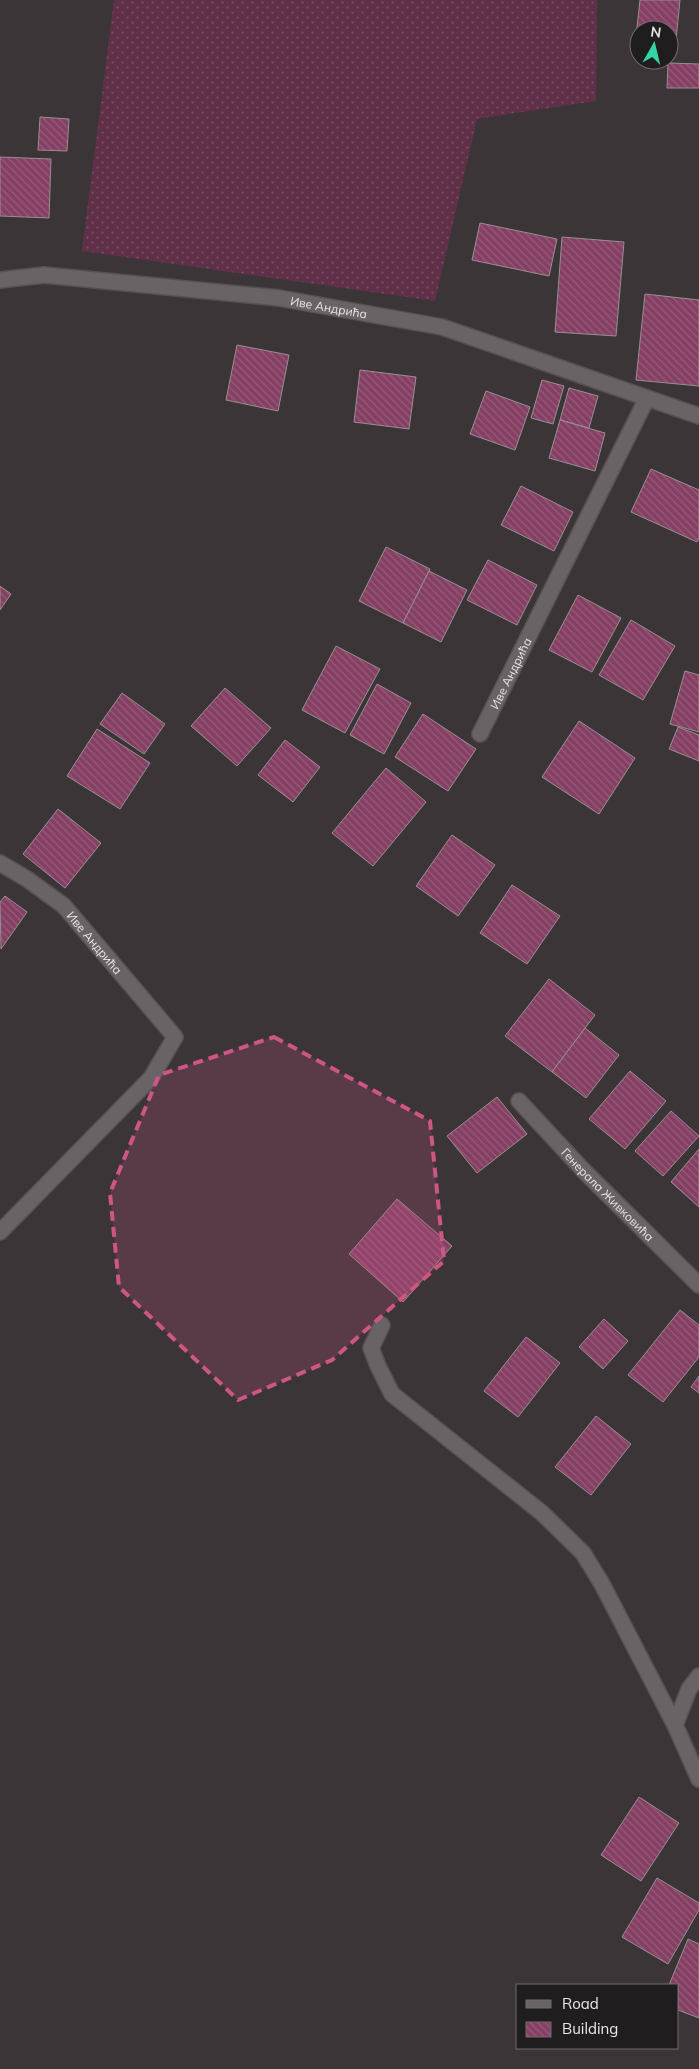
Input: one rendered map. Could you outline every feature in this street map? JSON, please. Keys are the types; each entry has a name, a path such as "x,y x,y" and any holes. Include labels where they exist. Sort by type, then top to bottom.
{"street":[{"name":"Иве Андрића","path":"0,280 44,275 279,298 442,327 699,416"},
{"name":"Иве Андрића","path":"480,734 647,398"},
{"name":"Иве Андрића","path":"0,863 27,878 64,906 175,1037 151,1078 0,1232"},
{"name":"Генерала Живковића","path":"519,1101 584,1171 699,1285"},
{"path":"382,1325 371,1348 392,1394 542,1513 582,1553 602,1584 675,1725 699,1779"},
{"path":"675,1725 689,1689 699,1676"}],"highlighted area":[{"path":"274,1037 430,1121 444,1261 332,1360 238,1400 119,1287 110,1193 159,1075"}],"shaded area":[{"path":"114,0 597,0 596,101 477,119 435,301 82,251"}],"building":[{"path":"640,0 680,0 678,20 638,20"},
{"path":"679,63 699,64 699,88 667,88 668,70 679,70"},
{"path":"40,117 69,119 67,151 38,150"},
{"path":"0,157 51,159 49,218 0,216"},
{"path":"480,223 557,239 549,276 472,260"},
{"path":"562,237 624,242 616,336 555,332"},
{"path":"645,294 699,300 699,386 636,380"},
{"path":"237,345 289,355 278,411 226,400"},
{"path":"360,370 416,377 409,429 354,422"},
{"path":"542,380 564,386 553,424 531,418"},
{"path":"569,388 598,396 589,428 560,420"},
{"path":"486,391 530,407 515,450 470,434"},
{"path":"560,420 605,433 595,471 549,458"},
{"path":"651,469 699,490 699,538 697,542 631,512"},
{"path":"521,486 573,512 554,551 501,525"},
{"path":"386,547 430,569 403,623 359,601"},
{"path":"488,560 537,585 517,625 467,600"},
{"path":"429,571 467,590 441,642 403,623"},
{"path":"0,586 11,594 0,610"},
{"path":"578,595 621,618 592,672 549,650"},
{"path":"631,620 675,646 643,700 599,675"},
{"path":"336,646 380,669 345,733 302,710"},
{"path":"685,671 699,675 699,732 670,724"},
{"path":"377,684 411,703 384,754 350,735"},
{"path":"225,688 271,728 237,766 191,726"},
{"path":"122,693 165,724 144,754 100,724"},
{"path":"423,714 476,749 448,791 395,757"},
{"path":"579,721 635,758 599,814 542,777"},
{"path":"678,727 699,735 699,761 669,749"},
{"path":"97,729 150,763 120,809 67,776"},
{"path":"285,740 320,767 293,802 258,775"},
{"path":"386,768 426,802 373,866 332,833"},
{"path":"58,809 101,843 65,888 23,854"},
{"path":"452,835 495,865 458,916 416,886"},
{"path":"512,885 560,916 527,964 480,933"},
{"path":"5,896 27,912 1,949 0,902"},
{"path":"549,979 595,1015 552,1072 505,1036"},
{"path":"585,1028 619,1055 586,1098 552,1072"},
{"path":"630,1071 666,1101 625,1149 589,1119"},
{"path":"497,1097 527,1134 477,1173 447,1136"},
{"path":"671,1111 699,1136 663,1176 635,1151"},
{"path":"699,1149 699,1207 671,1182"},
{"path":"397,1199 452,1246 403,1302 349,1254"},
{"path":"680,1310 699,1325 699,1357 663,1402 628,1375"},
{"path":"604,1319 628,1341 603,1369 579,1347"},
{"path":"526,1337 560,1363 518,1417 484,1391"},
{"path":"699,1376 699,1393 691,1387"},
{"path":"596,1416 631,1444 591,1495 555,1467"},
{"path":"639,1797 679,1823 641,1881 601,1855"},
{"path":"657,1878 699,1903 699,1910 668,1964 622,1937"},
{"path":"688,1939 699,1944 699,2018 679,2010 679,1984 669,1984"}]}
